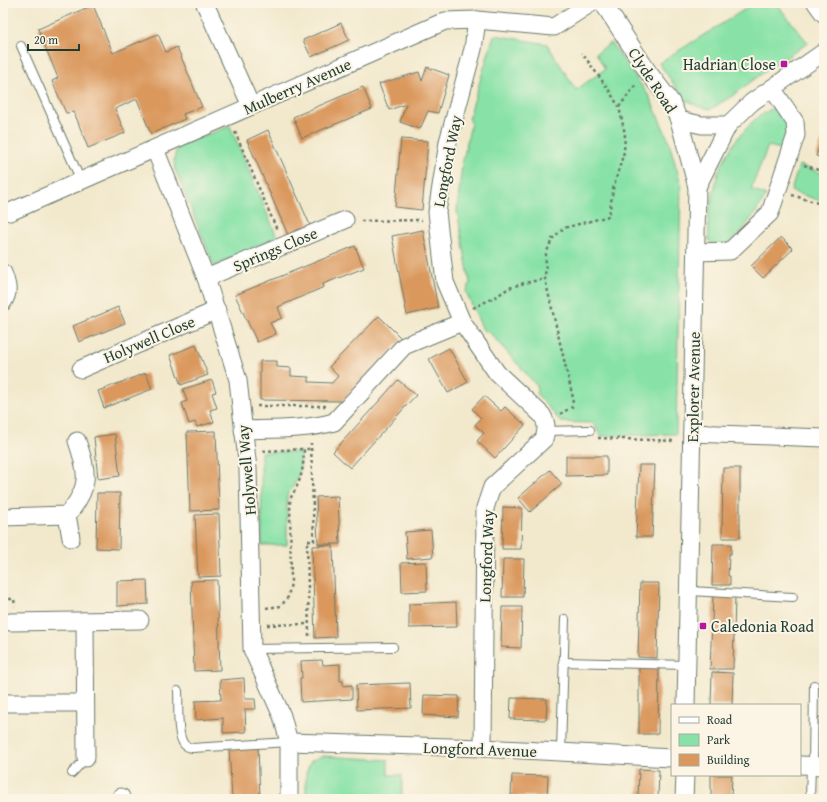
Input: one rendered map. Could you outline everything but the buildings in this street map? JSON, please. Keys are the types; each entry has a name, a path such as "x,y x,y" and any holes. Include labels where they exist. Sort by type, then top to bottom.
{"street":[{"path":"207,3 205,4 250,106"},
{"name":"Mulberry Avenue","path":"10,212 445,21 477,20 554,26 591,3"},
{"name":"Clyde Road","path":"603,3 648,72 671,102 679,120 697,187"},
{"path":"816,3 824,14"},
{"name":"Longford Way","path":"477,20 473,49 448,142 436,212 445,282 460,319 497,373 542,415 546,427 544,439 492,487 485,508 483,748"},
{"path":"697,187 728,125 752,102 824,52"},
{"path":"696,252 730,251 770,213 796,135 795,122 772,88"},
{"path":"679,120 702,125 728,125"},
{"name":"Holywell Way","path":"155,149 206,278 238,380 249,476 252,649 282,716 289,742 289,799"},
{"name":"Explorer Avenue","path":"686,704 690,590 697,187"},
{"name":"Springs Close","path":"206,278 345,220"},
{"path":"3,273 7,283 7,295 3,302"},
{"name":"Holywell Close","path":"81,369 217,310"},
{"path":"243,430 269,430 334,422 404,346 460,319"},
{"path":"692,437 824,438"},
{"path":"3,517 67,515 78,503 83,491 86,477 85,464 77,441"},
{"path":"67,515 71,538"},
{"path":"85,620 86,758"},
{"path":"10,622 140,620"},
{"path":"3,703 85,703"},
{"name":"Longford Avenue","path":"289,742 561,751 671,758"},
{"path":"684,799 685,776"}],"lane":[{"path":"21,46 81,181"},
{"path":"546,427 590,430"},
{"path":"690,590 793,597"},
{"path":"561,751 564,619"},
{"path":"252,649 393,647"},
{"path":"563,662 688,665"},
{"path":"810,799 814,685"},
{"path":"178,691 180,735 186,746 192,748 289,742"},
{"path":"72,773 86,758"}],"path":[{"path":"546,427 572,407 572,398 545,279 546,254 552,238 564,228 609,216 613,189 624,152 625,134 619,107 608,89 582,54"},
{"path":"619,107 632,89 648,72"},
{"path":"229,116 284,245"},
{"path":"788,160 824,172"},
{"path":"778,190 824,206"},
{"path":"345,220 356,222 438,219"},
{"path":"460,319 509,288 524,282 545,279"},
{"path":"241,406 326,405 310,449 314,541 307,541 309,648"},
{"path":"594,438 692,437"},
{"path":"252,608 272,608 281,606 288,597 291,583 290,499 296,489 302,473 304,449"},
{"path":"246,452 310,449"},
{"path":"252,625 309,624"}],"green space":[{"path":"755,3 776,3 808,43 711,109 699,107 684,99 659,63"},
{"path":"494,35 547,44 576,90 605,69 596,53 611,43 649,96 668,139 681,184 676,434 601,436 593,423 561,422 537,394 537,386 490,333 483,330 466,292 470,283 457,210 462,165 471,123 469,117"},
{"path":"774,107 787,123 788,137 781,149 768,146 751,189 766,196 749,222 738,235 727,243 715,245 709,241 708,217 718,173 736,140 754,120"},
{"path":"230,126 277,237 214,266 175,169 174,160 176,151 183,144"},
{"path":"799,165 824,174 824,202 791,191"},
{"path":"261,452 301,452 298,475 294,485 287,495 287,545 262,545"},
{"path":"323,756 388,760 388,775 402,775 402,799 306,799 306,773 311,761"}],"place":[{"name":"Hadrian Close","path":"784,64"},
{"name":"Caledonia Road","path":"703,626"}]}
